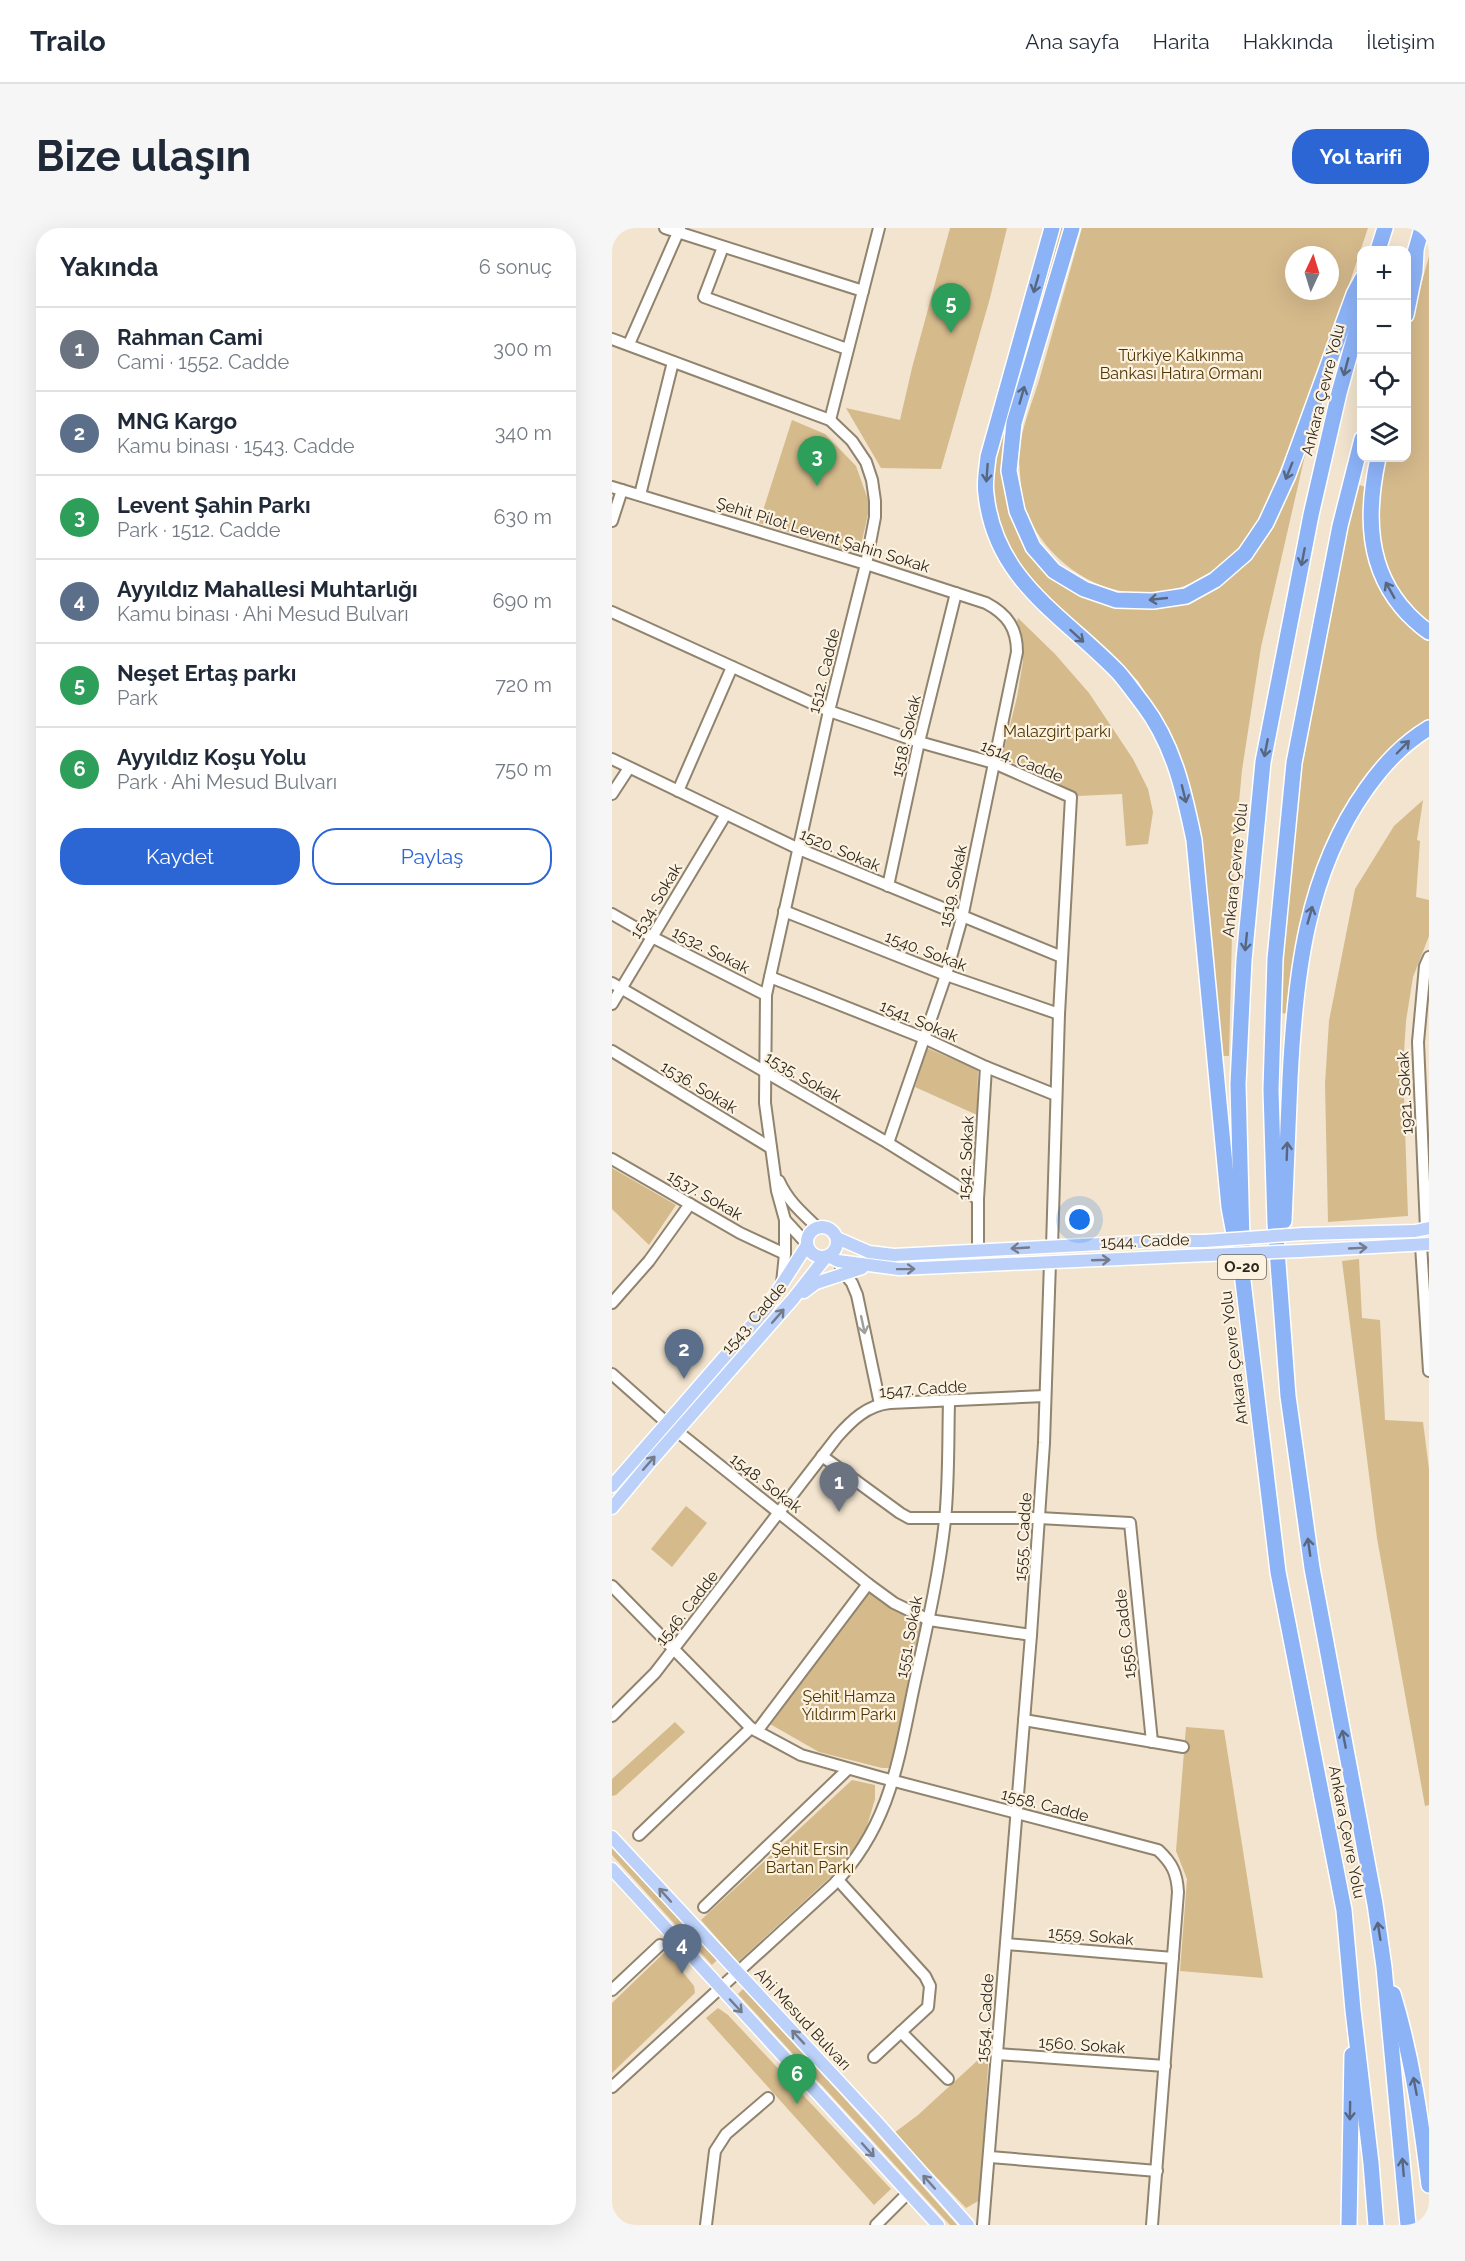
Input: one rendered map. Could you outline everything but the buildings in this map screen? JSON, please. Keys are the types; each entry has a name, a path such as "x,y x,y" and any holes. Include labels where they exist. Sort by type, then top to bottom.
{"highway":[{"path":"1052,228 988,457 985,492 991,525 1007,561 1029,590 1118,672 1145,706 1168,744 1184,790 1194,840 1228,1207 1243,1281"},
{"path":"1072,228 1014,423 1009,471 1017,511 1033,547 1054,571 1084,589 1116,600 1153,601 1186,596 1215,580 1245,554 1266,523 1288,475 1357,288"},
{"path":"1379,246 1385,228"},
{"path":"1411,267 1422,228"},
{"path":"1409,300 1416,250"},
{"name":"Ankara Çevre Yolu","path":"1357,328 1339,393 1311,515 1263,762 1244,960 1238,1084 1243,1281 1278,1572 1344,1911 1376,2225"},
{"name":"Ankara Çevre Yolu","path":"1357,459 1340,526 1294,763 1275,959 1271,1090 1275,1223 1288,1396 1312,1568 1375,1904 1384,1967 1408,2225"},
{"path":"1377,462 1372,485 1371,531 1378,568 1397,602 1422,628 1429,632"},
{"path":"1281,1293 1293,1025 1306,929 1324,868 1351,811 1378,773 1409,740 1429,728"},
{"path":"1384,1967 1410,2059 1429,2185"},
{"path":"1349,2225 1353,2010"}],"main road":[{"path":"818,1228 832,1230 837,1238 835,1251 827,1257 816,1256 809,1250 807,1244 811,1232 818,1228"},
{"name":"1544. Cadde","path":"837,1238 881,1255 1428,1229"},
{"name":"1543. Cadde","path":"612,1486 766,1309 807,1244"},
{"name":"1544. Cadde","path":"827,1257 867,1267 916,1269 1425,1245"},
{"name":"1543. Cadde","path":"612,1508 827,1257"},
{"path":"793,1299 816,1283 867,1267"},
{"name":"Ahi Mesud Bulvarı","path":"612,1837 866,2111 968,2225"},
{"path":"612,1869 938,2225"}],"street":[{"path":"665,228 679,230 723,247 862,291"},
{"path":"830,420 879,228"},
{"path":"629,345 679,230"},
{"path":"723,247 704,297 847,349"},
{"name":"1512. Cadde","path":"612,339 830,420 852,441 866,462 872,480 875,517 866,564 829,711 766,995 765,1103 780,1208 785,1220 807,1244"},
{"path":"640,495 672,362"},
{"path":"612,521 617,489"},
{"name":"Şehit Pilot Levent Şahin Sokak","path":"617,489 866,564 986,603 1000,610 1014,629"},
{"name":"1518. Sokak","path":"888,886 919,742 956,593"},
{"name":"1514. Cadde","path":"612,612 829,711 919,742 994,764 1071,797 1059,1014 1052,1247"},
{"name":"1519. Sokak","path":"888,1143 946,975 962,918 1017,652 1014,629"},
{"path":"678,792 732,667"},
{"name":"1520. Sokak","path":"612,759 799,849 962,918 1062,957"},
{"path":"612,794 629,768"},
{"name":"1534. Sokak","path":"612,1004 617,986 652,937 726,814"},
{"name":"1540. Sokak","path":"784,911 946,975 1059,1014"},
{"name":"1532. Sokak","path":"612,914 766,995"},
{"name":"1921. Sokak","path":"1428,962 1424,1041 1428,1229"},
{"name":"1541. Sokak","path":"770,978 924,1038 986,1067 1056,1095"},
{"name":"1535. Sokak","path":"617,986 888,1143 978,1199"},
{"name":"1536. Sokak","path":"612,1051 771,1148"},
{"name":"1542. Sokak","path":"978,1251 978,1199 986,1067"},
{"name":"1537. Sokak","path":"612,1159 740,1233 785,1254"},
{"name":"1512. Cadde","path":"776,1173 785,1194 818,1228"},
{"path":"612,1303 649,1261 690,1204"},
{"path":"781,1287 785,1254 785,1220"},
{"path":"1425,1245 1429,1371"},
{"path":"827,1257 844,1273 857,1294 880,1404"},
{"name":"1555. Cadde","path":"1017,1813 1039,1518 1050,1262"},
{"path":"612,1374 667,1423"},
{"name":"1547. Cadde","path":"779,1512 850,1422 880,1404 1045,1396"},
{"name":"1551. Sokak","path":"612,2087 718,1987 838,1880 850,1867 875,1828 894,1781 929,1620 945,1519 949,1401"},
{"name":"1548. Sokak","path":"678,1432 894,1603 929,1620 1031,1635"},
{"path":"822,1456 909,1518 1039,1518"},
{"name":"1546. Cadde","path":"612,1716 655,1673 779,1512"},
{"name":"1556. Cadde","path":"1039,1518 1130,1523 1152,1742"},
{"path":"639,1835 754,1729 868,1584"},
{"name":"1558. Cadde","path":"612,1586 754,1729 801,1755 1158,1850 1170,1862 1178,1877 1152,2225"},
{"path":"1024,1720 1183,1747"},
{"path":"704,1906 848,1769"},
{"name":"1554. Cadde","path":"983,2225 1017,1813"},
{"path":"838,1880 925,1976 930,1986 928,2007 874,2057"},
{"name":"1559. Sokak","path":"1006,1944 1173,1958"},
{"path":"612,1990 660,1945"},
{"path":"902,2032 948,2079"},
{"name":"1560. Sokak","path":"998,2054 1165,2066"},
{"path":"706,2225 715,2151 726,2134 768,2098"},
{"path":"990,2157 1157,2171"},
{"path":"876,2225 908,2193"}],"green space":[{"path":"950,228 1007,228 990,298 941,469 881,468 846,408 900,420"},
{"path":"1057,228 1070,228 1009,432 1030,550 1124,605 1157,608 1180,604 1215,590 1245,563 1308,442 1261,647 1242,770 1234,855 1229,1056 1219,1056 1205,903 1160,716 1138,681 1109,651 1038,590 1011,558 995,517 991,471"},
{"name":"Türkiye Kalkınma Bankası Hatıra Ormanı","path":"1082,228 1368,228 1362,246 1357,246 1357,261 1318,377 1257,526 1231,556 1201,578 1185,586 1148,593 1110,588 1093,582 1063,563 1040,536 1024,505 1019,454 1025,423"},
{"path":"1429,256 1429,624 1402,600 1389,581 1373,524 1381,462 1411,462 1411,322"},
{"path":"792,420 825,434 856,466 870,505 859,554 759,523"},
{"path":"1357,484 1365,487 1366,534 1371,565 1376,579 1394,605 1429,635 1429,725 1341,819 1289,1014 1280,1013 1282,959 1298,775 1342,546"},
{"name":"Malazgirt parkı","path":"1018,618 1055,654 1089,693 1133,759 1148,789 1153,812 1148,844 1126,846 1122,794 1077,796 1050,779 1002,758 1023,661"},
{"path":"1423,800 1417,840 1420,841 1416,897 1429,900 1429,936 1413,977 1406,1021 1403,1069 1408,1216 1328,1222 1325,1084 1329,1021 1355,889 1394,826"},
{"path":"927,1048 978,1070 977,1115 915,1087"},
{"path":"612,1168 676,1205 649,1245 612,1209"},
{"path":"1359,1259 1362,1318 1380,1320 1385,1420 1423,1422 1429,1469 1429,1805 1425,1806 1377,1538 1342,1261"},
{"path":"686,1506 707,1523 672,1567 651,1549"},
{"name":"Şehit Hamza Yıldırım Parkı","path":"869,1592 922,1623 891,1768 882,1768 819,1752 770,1724"},
{"path":"675,1722 685,1732 616,1795 612,1796 612,1779"},
{"path":"1186,1727 1224,1730 1263,1978 1180,1971 1187,1879 1176,1851"},
{"name":"Şehit Ersin Bartan Parkı","path":"852,1780 875,1785 875,1799 865,1833 849,1860 738,1962 701,1920"},
{"path":"612,1846 717,1960 712,1965 612,1855"},
{"path":"666,1951 694,1986 695,1993 612,2073 612,2003"},
{"path":"743,1989 957,2225 950,2225 738,1994"},
{"path":"718,2008 728,2015 891,2189 874,2205 706,2018"},
{"path":"989,2050 980,2200 966,2208 894,2133 918,2115"}],"place":[{"name":"Neşet Ertaş parkı","path":"951,333"},
{"name":"Levent Şahin Parkı","path":"817,486"},
{"name":"MNG Kargo","path":"684,1379"},
{"name":"Rahman Cami","path":"839,1512"},
{"name":"Ayyıldız Mahallesi Muhtarlığı","path":"682,1974"},
{"name":"Ayyıldız Koşu Yolu","path":"797,2104"}]}
